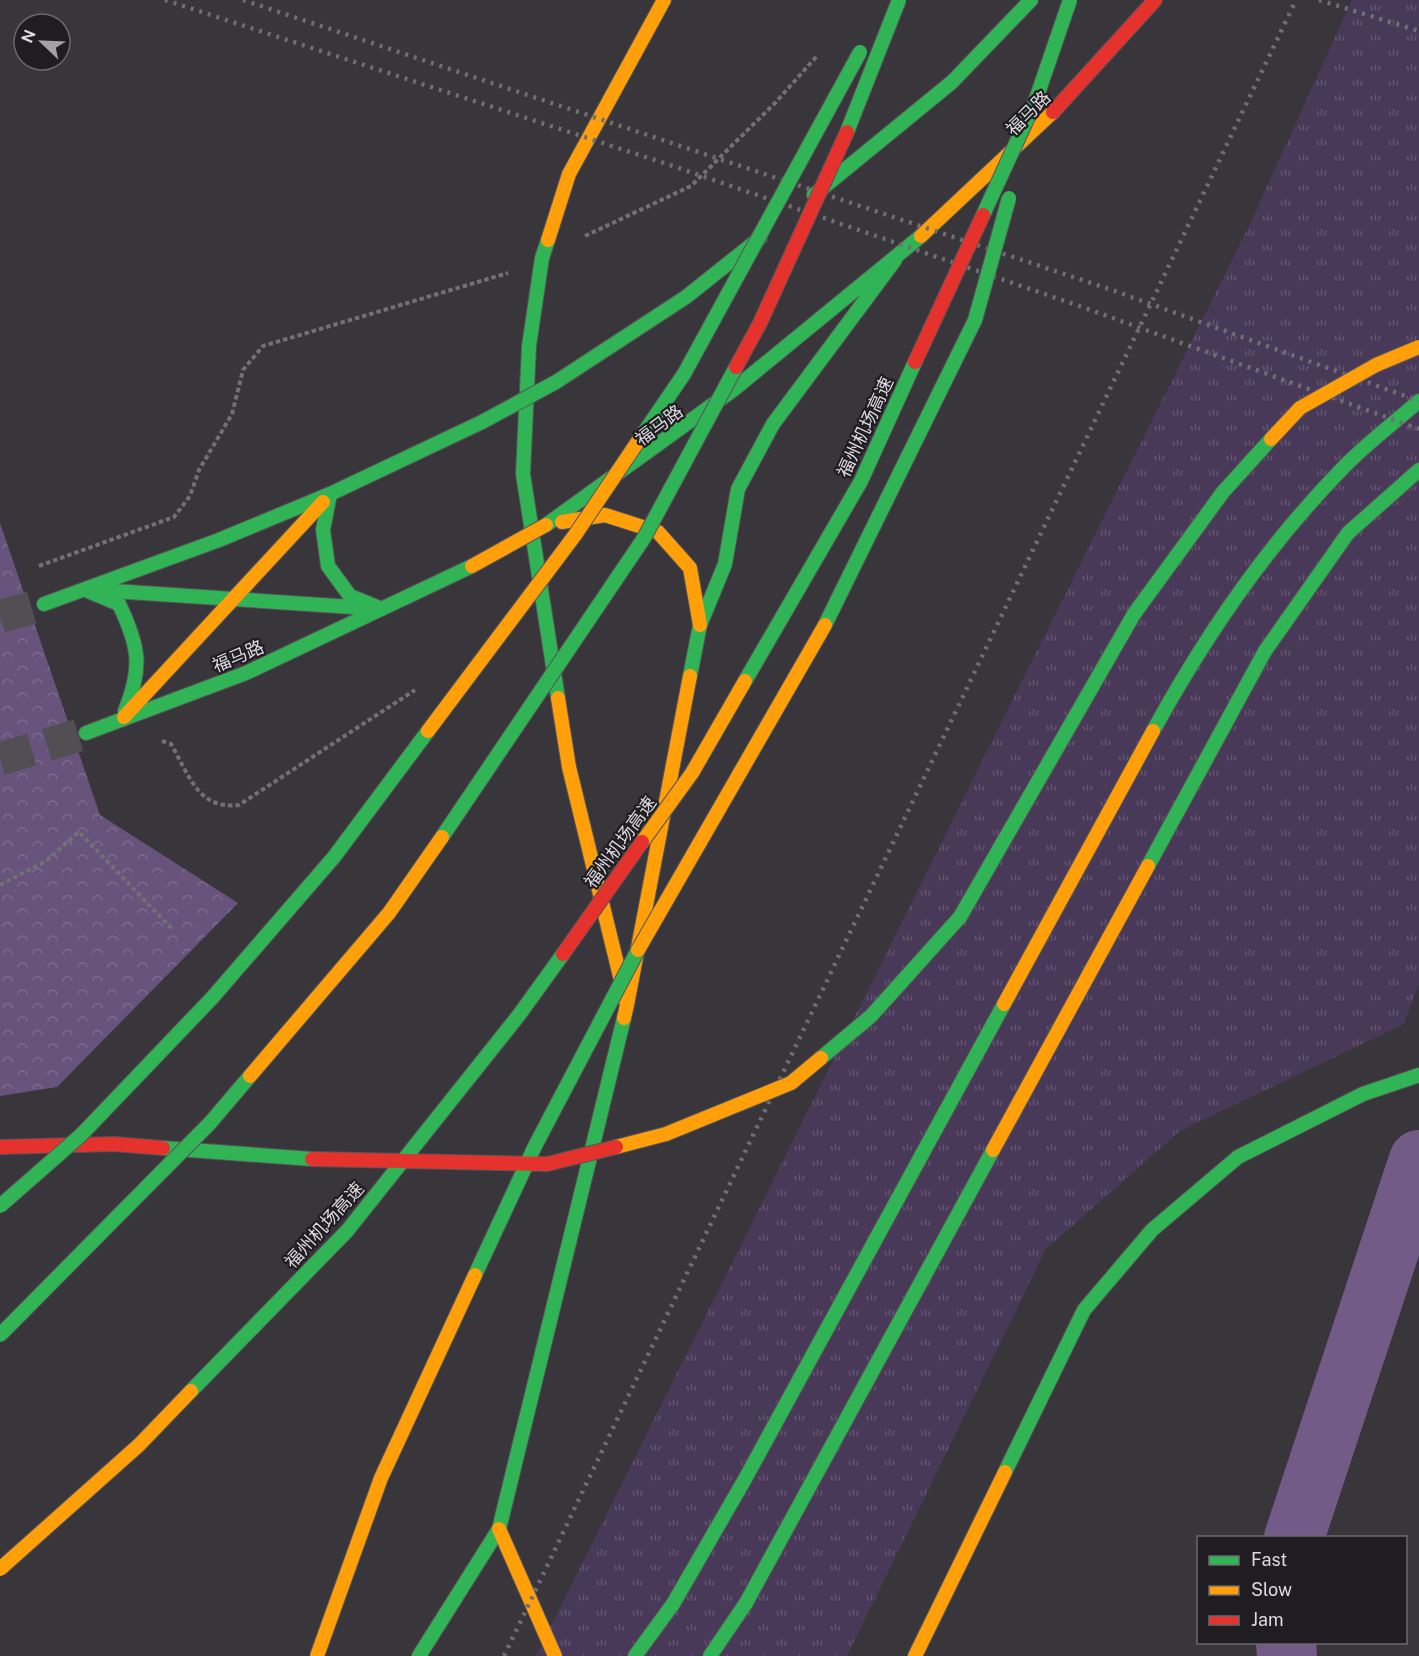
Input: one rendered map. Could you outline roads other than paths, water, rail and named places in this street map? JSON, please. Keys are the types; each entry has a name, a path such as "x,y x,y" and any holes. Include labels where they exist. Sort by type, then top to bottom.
{"main road":[{"path":"627,1005 569,767 523,474 529,346 542,258 569,174 664,0"},
{"path":"0,1206 97,1118 212,998 319,874 575,535 684,374 887,0"},
{"path":"0,1335 210,1123 381,922 523,720 644,538 760,323 854,116 899,0"},
{"path":"44,604 330,494 482,422 556,382 686,297 897,130 952,82 1031,0"},
{"name":"福州机场高速","path":"0,1569 140,1445 347,1231 519,1015 692,773 861,481 1035,102 1070,0"},
{"name":"福马路","path":"86,733 246,673 472,566 546,525 657,450 895,260 998,169 1063,105 1155,0"},
{"path":"317,1656 381,1478 535,1146 623,977 832,614 975,320 1035,102"},
{"path":"419,1656 499,1529 627,1005 700,625 725,564 738,489 773,424 895,260"},
{"path":"0,1147 114,1144 312,1159 547,1164 666,1134 791,1083 871,1016 960,917 1134,614 1223,492 1300,408 1376,365 1419,347"},
{"path":"636,1656 673,1604 745,1479 1179,684 1257,568 1340,470 1419,401"},
{"path":"723,1656 746,1603 1265,651 1348,533 1419,470"},
{"path":"120,721 330,494"},
{"path":"330,494 322,530 328,566 350,596 383,609"},
{"path":"546,525 605,515 658,532 690,568 700,625"},
{"path":"84,590 383,609"},
{"path":"84,590 119,604 136,640 138,682 120,721"},
{"path":"915,1656 1084,1310 1152,1230 1238,1157 1363,1094 1419,1075"},
{"path":"499,1529 555,1656"},
{"path":"710,1656 746,1603"}],"waterway":[{"path":"1295,1536 1419,1160"},
{"path":"1286,1644 1287,1656"}],"tunnel":[{"path":"0,617 44,604"},
{"path":"0,759 86,733"}],"railway":[{"path":"165,0 670,165 1088,309 1419,429"},
{"path":"243,0 1112,290 1419,401"},
{"path":"504,1656 1296,0"},
{"path":"1319,0 1419,31"}]}
